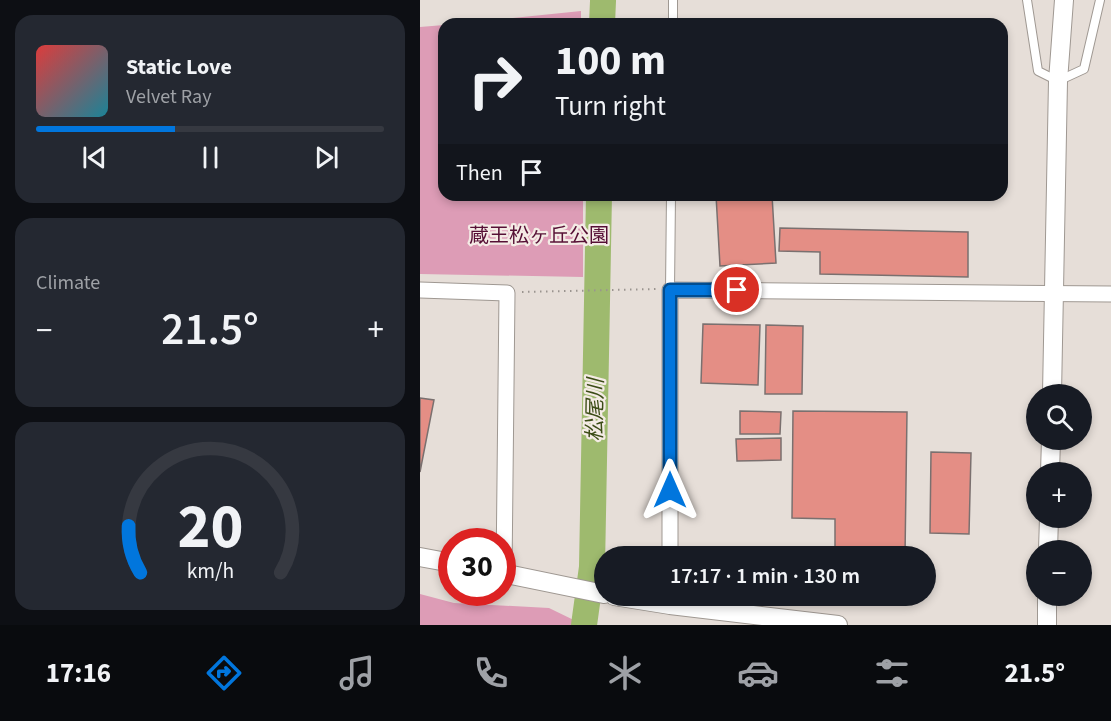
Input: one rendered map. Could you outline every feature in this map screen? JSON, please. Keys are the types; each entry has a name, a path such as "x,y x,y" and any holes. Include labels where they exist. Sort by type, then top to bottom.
{"street":[{"path":"1052,384 1058,81 1064,0"},
{"path":"420,290 507,293 504,528"},
{"path":"670,546 670,290 1111,294"},
{"path":"420,557 438,560"},
{"path":"516,576 594,592"},
{"path":"710,606 838,625"},
{"path":"1047,606 1047,625"}],"lane":[{"path":"673,0 673,18"},
{"path":"1026,0 1038,71 1058,81 1084,69 1100,0"},
{"path":"670,290 671,201"}],"path":[{"path":"507,293 649,289"}],"green space":[{"path":"581,11 581,18 513,18"},
{"name":"蔵王松ヶ丘公園","path":"438,26 438,201 583,201 583,277 420,274 420,27"},
{"path":"420,594 438,599 438,606 549,608 584,625 420,625"}],"building":[{"path":"716,201 772,201 776,263 720,266"},
{"path":"780,228 968,232 968,277 820,274 820,252 779,251"},
{"path":"703,324 760,325 758,385 701,383"},
{"path":"766,325 803,326 802,394 765,394"},
{"path":"420,398 434,400 420,472"},
{"path":"740,411 781,412 780,434 740,434"},
{"path":"793,411 907,412 905,546 835,546 835,519 792,518"},
{"path":"781,438 781,460 737,461 736,439"},
{"path":"931,452 971,453 969,534 930,533"}],"waterway":[{"name":"松尾川","path":"602,18 603,1"},
{"name":"松尾川","path":"584,625 592,567 599,201"}],"route":[{"path":"670,490 670,290 737,290"}]}
